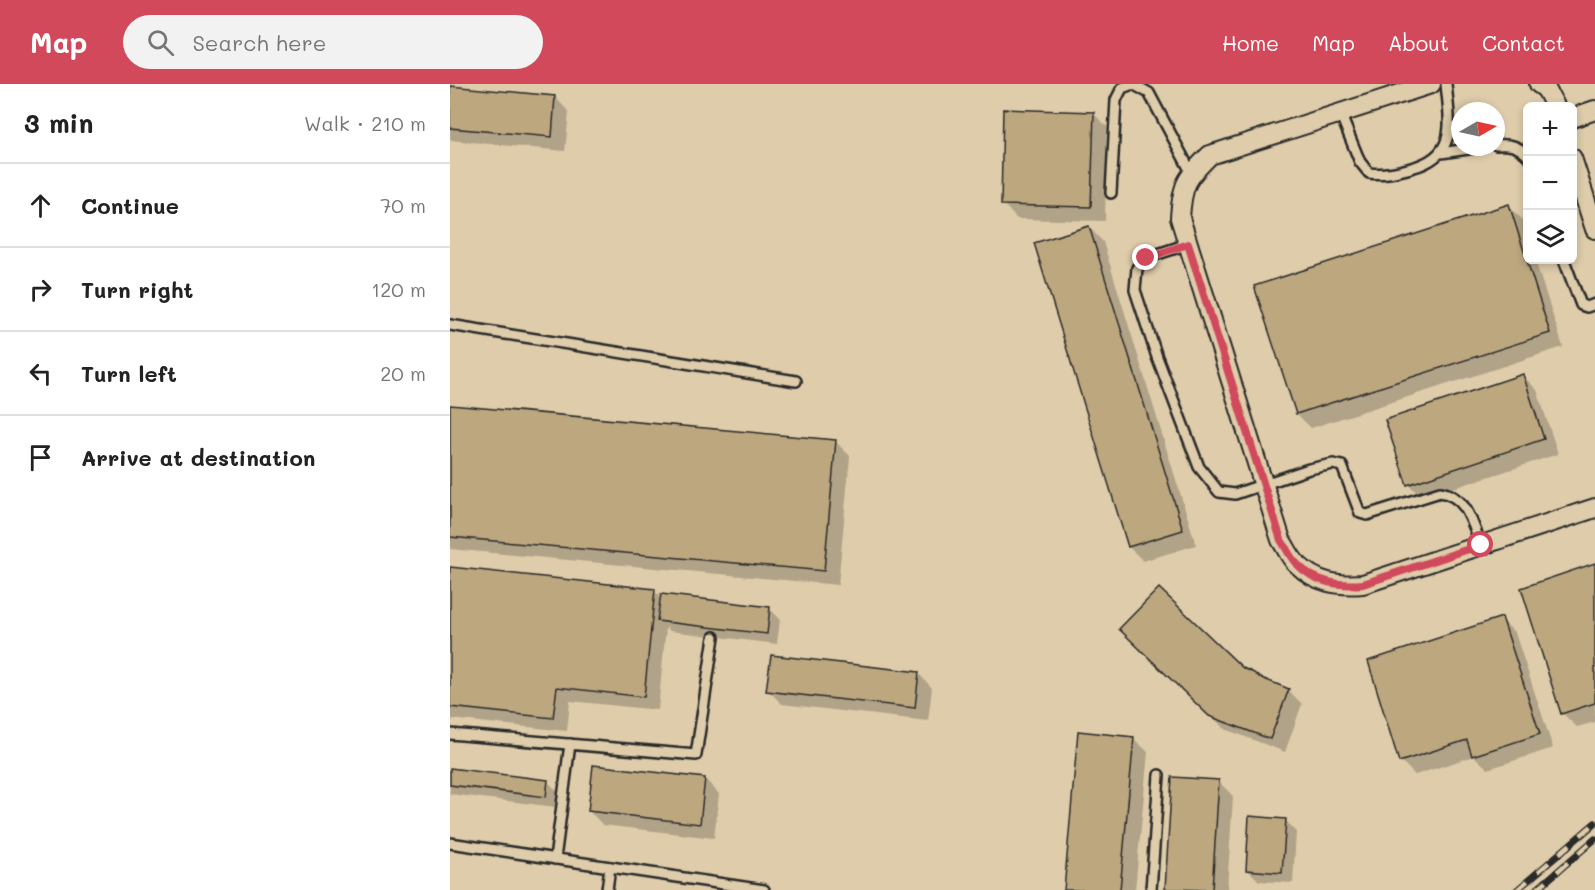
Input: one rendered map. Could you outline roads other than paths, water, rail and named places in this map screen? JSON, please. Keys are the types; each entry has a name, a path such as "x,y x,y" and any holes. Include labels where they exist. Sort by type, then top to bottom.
{"street":[{"path":"1431,84 1210,155 1191,172 1182,192 1180,218 1281,540 1296,563 1326,583 1363,584 1595,508"},
{"path":"1539,84 1553,102"},
{"path":"1577,116 1595,110"},
{"path":"1577,173 1595,229"}],"lane":[{"path":"1111,193 1116,100 1122,88 1134,84 1149,93 1191,172"},
{"path":"1441,153 1450,121 1446,84"},
{"path":"1340,113 1360,162 1369,173 1386,175 1426,164 1441,153 1451,152"},
{"path":"1505,144 1518,147 1523,152"},
{"path":"1188,244 1146,258 1137,268 1135,290 1157,357 1199,466 1220,492 1235,494 1309,469 1333,464 1342,466 1360,513 1367,515 1440,492 1450,493 1465,507 1481,545"},
{"path":"1566,264 1581,304 1587,307 1595,304"},
{"path":"450,325 796,381"},
{"path":"450,734 696,755 714,637"},
{"path":"555,859 570,744"},
{"path":"1151,890 1160,775"},
{"path":"450,843 610,867 697,885 764,890"},
{"path":"607,890 610,867"}],"railway":[{"path":"1517,890 1595,823"},
{"path":"1536,890 1595,839"}]}
